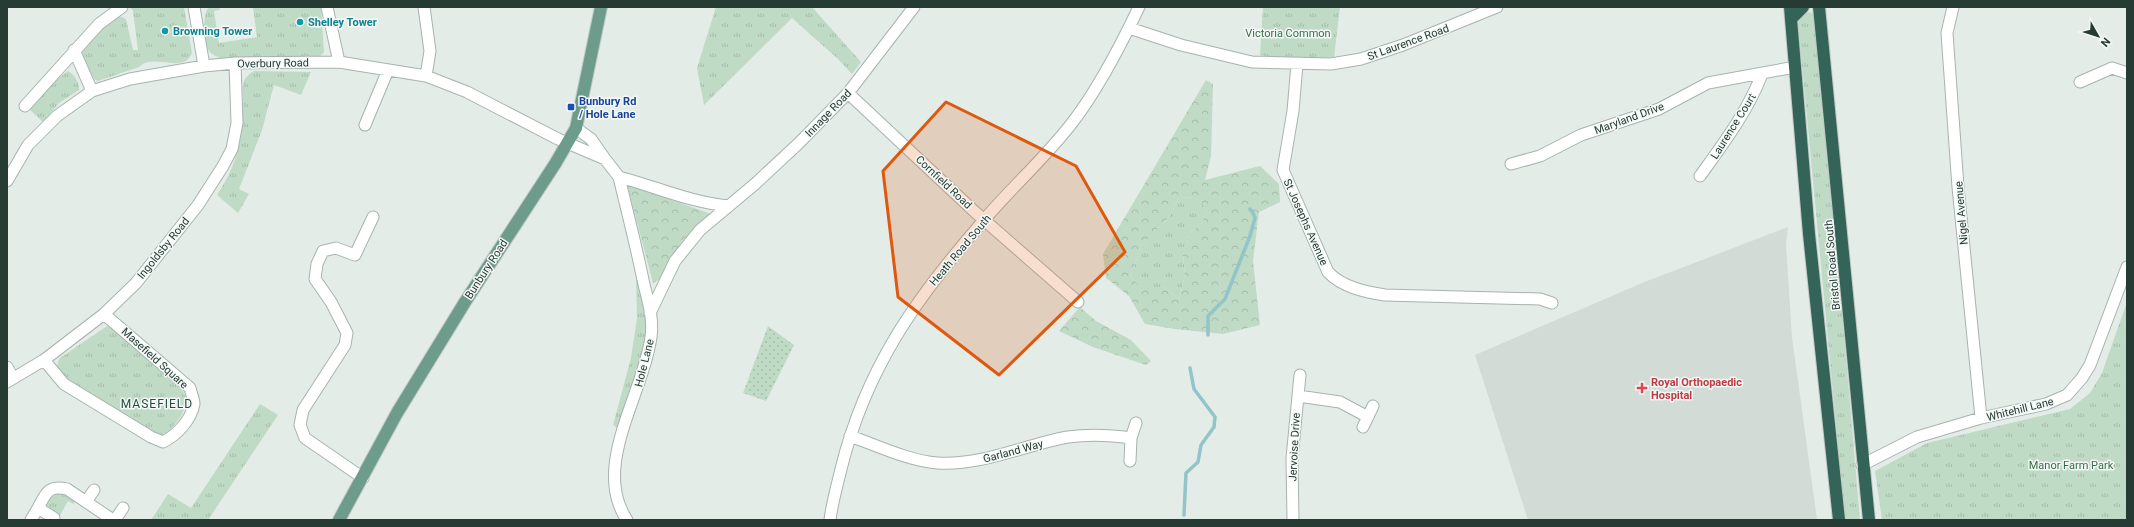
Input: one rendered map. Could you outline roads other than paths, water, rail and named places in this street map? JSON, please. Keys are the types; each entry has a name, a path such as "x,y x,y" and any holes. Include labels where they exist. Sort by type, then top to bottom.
{"highway":[{"path":"1790,13 1803,7"},
{"name":"Bristol Road South","path":"1819,8 1836,169 1862,465 1869,520"},
{"name":"Bristol Road South","path":"1790,13 1810,242 1839,520"}],"main road":[{"name":"Bunbury Road","path":"339,520 397,413 464,302 555,164 576,128 601,7"}],"street":[{"path":"26,106 74,50 99,24 122,7"},
{"path":"194,7 204,66"},
{"path":"327,7 339,62"},
{"path":"424,7 430,51 426,76"},
{"name":"Innage Road","path":"650,313 675,261 700,230 799,143 848,93 914,7"},
{"name":"Heath Road South","path":"830,520 850,436 866,395 892,341 916,303 984,219 1030,172 1072,123 1114,57 1139,7"},
{"name":"St Laurence Road","path":"1129,28 1218,55 1252,62 1331,64 1361,60 1403,45 1497,7"},
{"name":"Nigel Avenue","path":"1953,7 1947,33 1958,187 1981,418"},
{"path":"74,50 92,91"},
{"name":"Overbury Road","path":"7,181 28,145 57,116 92,91 130,79 204,66 235,63 339,62 426,76 467,92 567,143"},
{"name":"Ingoldsby Road","path":"10,380 44,360 104,314 136,283 198,205 232,149 237,123 235,63"},
{"name":"St Josephs Avenue","path":"1297,64 1293,110 1282,170 1328,272 1337,282 1369,292 1385,295 1540,299 1552,303"},
{"name":"Maryland Drive","path":"1511,164 1540,156 1581,135 1659,109 1708,82 1762,74 1795,67"},
{"path":"2080,82 2112,68 2127,73"},
{"path":"365,125 388,70"},
{"name":"Laurence Court","path":"1700,176 1730,134 1755,93 1762,74"},
{"name":"Cornfield Road","path":"848,93 984,219 1078,302"},
{"name":"Hole Lane","path":"576,128 590,139 619,177 650,313 651,336 642,377 615,459 614,487 617,500 627,520"},
{"name":"Hole Lane","path":"567,143 605,159"},
{"path":"619,177 705,204 729,206"},
{"path":"363,478 305,438 300,425 303,410 345,346 347,333 331,302 315,279 317,264 323,251 336,248 355,255 373,217"},
{"name":"Whitehill Lane","path":"1862,465 1917,437 1981,418 2046,404 2067,395 2090,366 2127,267"},
{"name":"Masefield Square","path":"44,360 64,384 151,438 163,442 175,436 190,414 194,402 190,388 104,314"},
{"path":"7,367 10,380"},
{"name":"Jervoise Drive","path":"1293,520 1292,458 1300,375"},
{"path":"1298,396 1340,402 1366,422 1373,406"},
{"path":"1130,461 1131,438 1136,422"},
{"name":"Garland Way","path":"850,436 914,458 937,463 992,458 1066,438 1105,434 1131,438"},
{"path":"31,520 47,492 58,487 67,489 114,520 123,508"},
{"path":"86,502 94,490"},
{"path":"38,508 54,518"}],"waterway":[{"path":"1208,335 1208,316 1225,299 1250,236 1255,218 1250,209"},
{"path":"1184,515 1186,473 1198,462 1201,445 1214,427 1215,417 1194,389 1190,368"}],"place":[{"name":"Shelley Tower","path":"300,22"},
{"name":"Browning Tower","path":"165,31"},
{"name":"Bunbury Rd / Hole Lane","path":"571,107"},
{"name":"Royal Orthopaedic Hospital","path":"1642,388"}],"district":[{"name":"MASEFIELD","path":"157,404"}],"park label":[{"name":"Victoria Common","path":"1288,33"},
{"name":"Manor Farm Park","path":"2071,465"}]}
